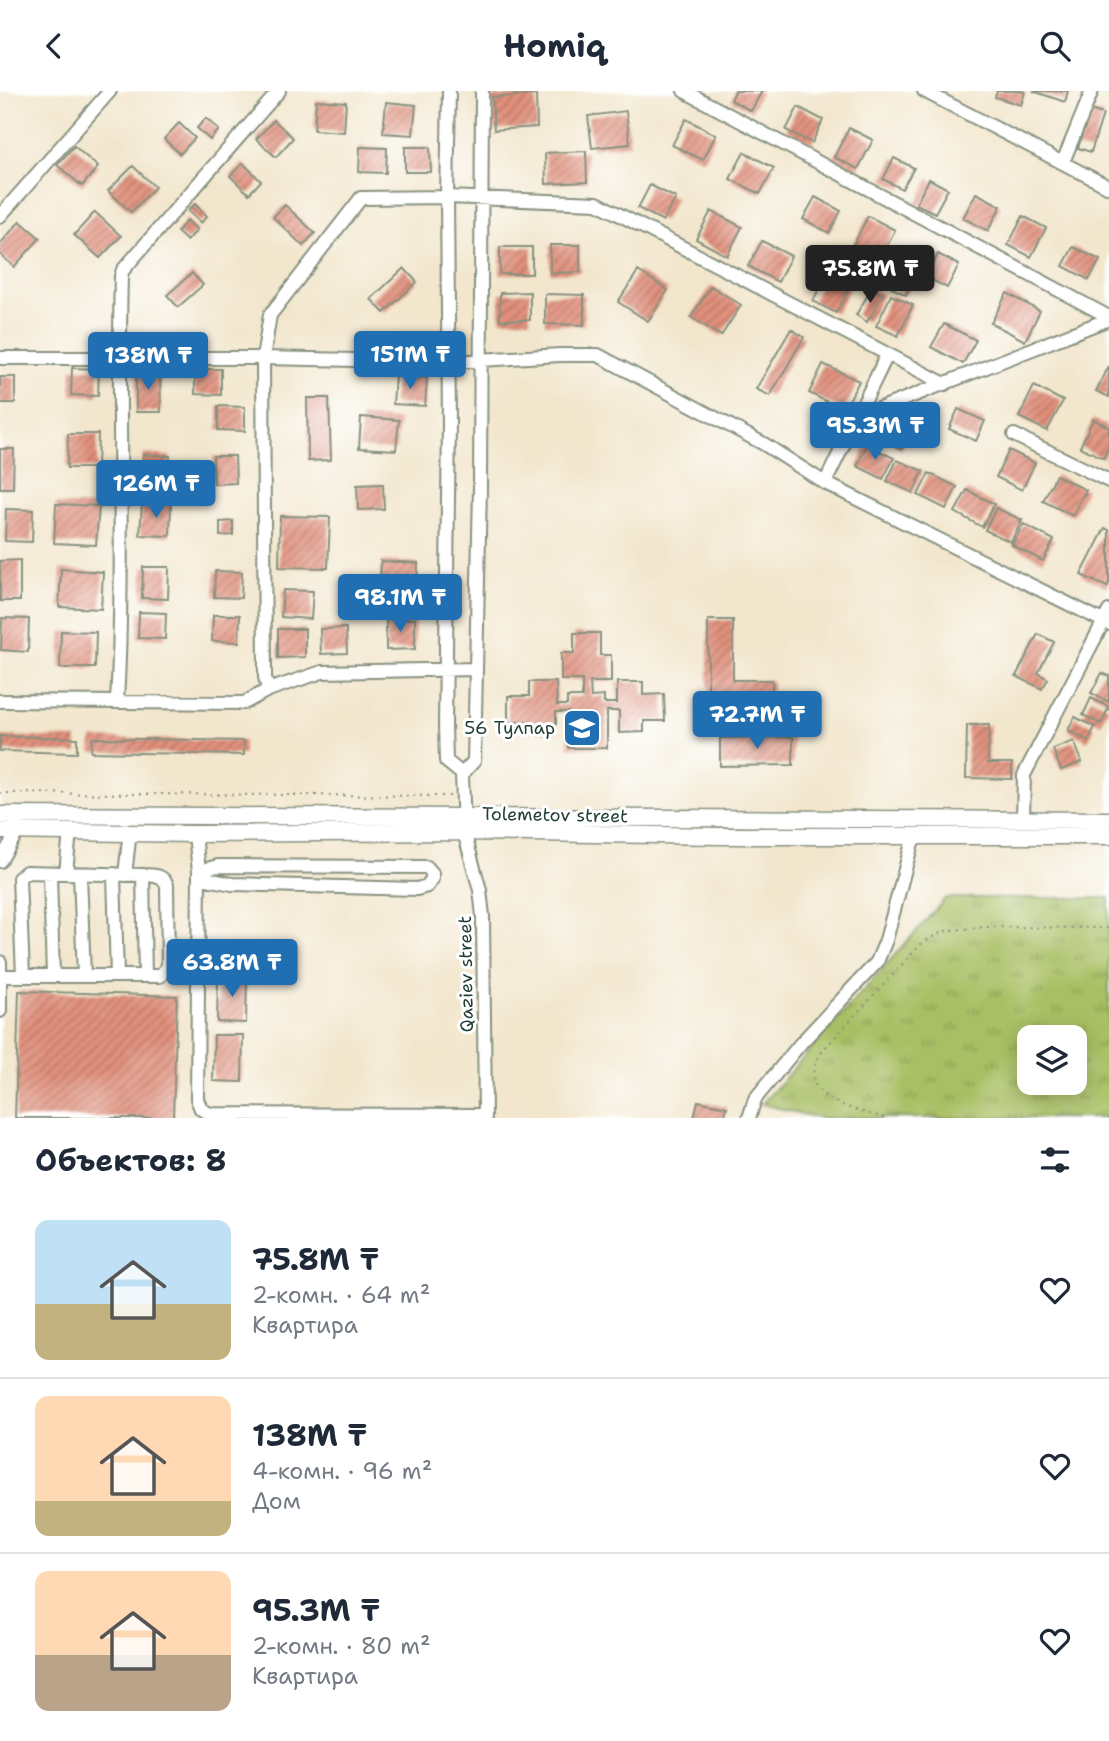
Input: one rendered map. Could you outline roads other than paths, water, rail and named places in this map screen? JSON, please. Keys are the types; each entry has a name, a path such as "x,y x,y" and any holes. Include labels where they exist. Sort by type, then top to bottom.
{"main road":[{"name":"Tolemetov street","path":"0,831 11,820 694,827 1023,819 1109,820"},
{"name":"Tolemetov street","path":"11,820 70,831 195,834 464,826"},
{"name":"Tolemetov street","path":"694,827 917,836 1109,836"}],"street":[{"path":"0,216 110,91"},
{"path":"117,702 120,649 119,358 123,270 279,91"},
{"path":"449,91 446,761 462,774 474,761 481,360 482,91"},
{"path":"684,91 1109,318"},
{"path":"924,91 1109,187"},
{"path":"1063,162 1092,91"},
{"path":"268,690 265,677 263,358 270,315 362,198 447,198 597,204 945,384"},
{"path":"856,418 1109,318"},
{"path":"0,358 263,358 448,362 598,355 764,444 825,483 1107,619 1024,775 1023,819"},
{"path":"825,483 887,355"},
{"path":"1014,435 1109,481"},
{"path":"0,701 244,703 268,690 322,672 476,669"},
{"name":"Qaziev street","path":"462,774 464,826 480,890 483,916 486,969 485,1117"},
{"path":"0,861 11,820"},
{"path":"66,873 70,831"},
{"path":"117,976 120,875 131,831"},
{"path":"195,834 199,871 197,1099 201,1108 210,1114 485,1117"},
{"path":"749,1118 755,1098 877,962 886,940 912,843 917,836"},
{"path":"218,866 427,867 432,873 432,879 427,886 417,889 232,884 207,879 199,871 218,866"},
{"path":"1,976 23,976 53,976 84,976 117,976 145,976 160,976 166,972 168,952 167,885 161,876 26,872 19,878 23,976"},
{"path":"50,874 53,976"},
{"path":"80,874 84,976"},
{"path":"143,875 145,976"},
{"path":"0,962 0,1011"}],"place":[{"name":"56 Тулпар","path":"582,728"}]}
